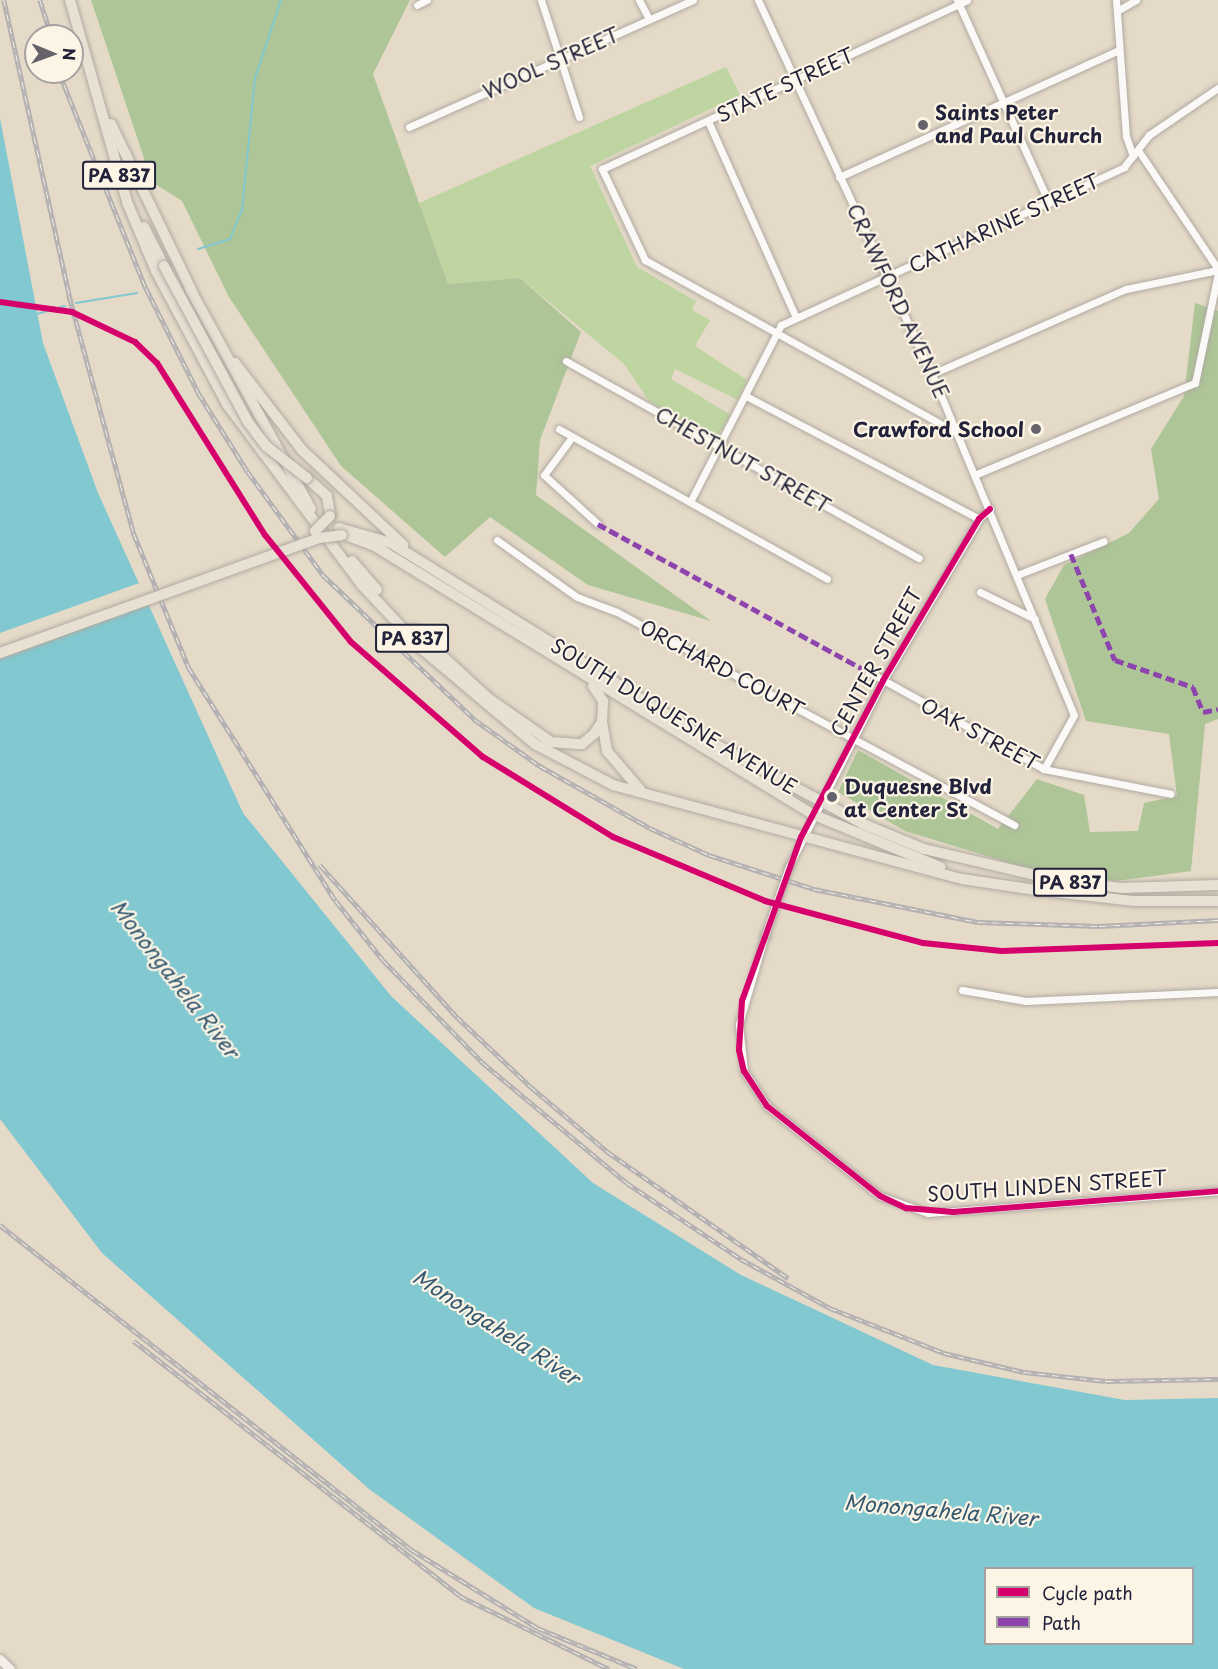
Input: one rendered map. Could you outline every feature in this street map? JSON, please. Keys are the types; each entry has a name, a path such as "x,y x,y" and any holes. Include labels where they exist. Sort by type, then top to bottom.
{"main road":[{"name":"PA 837","path":"70,0 93,76 114,161 160,268 226,404 361,584 423,650 535,744 613,785 659,802 962,879 1042,891"},
{"name":"PA 837","path":"93,76 120,149 190,289 238,368 302,450 424,562"},
{"path":"160,268 248,422 266,446 327,496 330,516 315,531"},
{"path":"190,289 304,501 416,632 488,698 551,742 582,744 602,722"},
{"path":"0,645 315,531 340,531 375,536 424,562"},
{"path":"0,653 340,531"},
{"name":"SOUTH DUQUESNE AVENUE","path":"340,531 373,545 584,677 812,814 933,864 1042,891 1108,899 1218,901"},
{"name":"SOUTH DUQUESNE AVENUE","path":"424,562 699,735 820,802 924,849 1000,868 1120,888 1218,885"},
{"path":"584,677 603,701 602,722 607,751 620,772 659,802"}],"street":[{"path":"417,4 427,0"},
{"path":"541,0 563,56 579,117"},
{"path":"639,0 649,19"},
{"name":"WOOL STREET","path":"409,127 563,56 693,0"},
{"name":"CRAWFORD AVENUE","path":"758,0 839,177 889,275 976,474 1074,715 1044,769"},
{"name":"STATE STREET","path":"776,336 645,260 602,169 794,81 958,2 967,0"},
{"path":"976,474 1195,383 1218,271 1135,153 1126,136 1116,0"},
{"path":"1116,11 1136,0"},
{"path":"958,2 1050,202"},
{"path":"839,177 1119,50"},
{"name":"CATHARINE STREET","path":"776,336 781,325 1124,167 1149,135 1218,88"},
{"path":"708,121 796,318"},
{"path":"932,374 1126,289 1218,271"},
{"path":"690,502 776,336 959,434"},
{"name":"CHESTNUT STREET","path":"566,361 920,558"},
{"path":"746,396 979,519"},
{"path":"559,429 827,579"},
{"path":"572,437 544,475 598,524"},
{"name":"CENTER STREET","path":"801,837 883,681 979,519 990,509"},
{"name":"ORCHARD COURT","path":"497,540 577,597 617,612 1014,825"},
{"path":"1017,575 1104,541"},
{"path":"980,592 1035,620"},
{"name":"OAK STREET","path":"867,671 1044,769 1170,794"},
{"name":"SOUTH LINDEN STREET","path":"801,837 765,935 739,1024 744,1071 768,1106 880,1196 928,1213 1218,1191"},
{"path":"962,990 1026,1001 1218,992"}],"green space":[{"path":"91,0 410,0 373,74 448,284 520,278 581,332 540,440 536,495 711,621 588,585 490,517 445,557 341,466 229,297 182,201 152,182"},
{"path":"726,67 740,95 590,166 637,267 696,301 692,310 710,320 695,346 747,380 738,400 675,369 671,379 731,415 715,440 649,401 624,364 520,278 448,284 419,203"},
{"path":"1195,303 1218,311 1218,719 1205,724 1191,871 1116,881 1023,867 905,831 838,792 858,750 998,829 1037,779 1084,795 1090,832 1138,831 1144,803 1177,796 1169,734 1086,721 1045,599 1064,565 1129,533 1159,499 1151,449 1184,396"}],"water":[{"name":"Monongahela River","path":"0,118 43,343 98,493 243,813 391,996 593,1183 741,1275 933,1365 1125,1400 1218,1398 1218,1669 684,1669 534,1608 369,1489 102,1253 0,1119"}],"pier":[{"path":"142,582 151,603 0,659 0,633"}],"waterway":[{"path":"198,249 230,239 242,210 255,78 281,0"},
{"path":"76,303 137,293"},
{"path":"37,314 65,306"}],"railway":[{"path":"4,0 71,302"},
{"path":"40,0 48,24"},
{"path":"64,84 146,288 199,394 248,472 323,575 474,719 540,766 650,828 709,855 814,889 978,922 1099,926 1218,920"},
{"path":"69,295 134,534 189,668 336,901 383,960 483,1063 627,1183 741,1259 830,1308 944,1353 1024,1372 1106,1381 1218,1379"},
{"path":"320,865 457,1017 531,1087 608,1152 788,1278"},
{"path":"0,1225 412,1550 538,1628 637,1669"},
{"path":"134,1341 460,1596 609,1669"}],"marked path":[{"path":"598,524 867,671"},
{"path":"1071,554 1115,660 1193,687 1203,712 1218,709"}],"cycle path":[{"path":"0,302 72,312 135,342 157,363 265,535 351,642 483,757 613,837 765,901 923,943 1002,951 1218,943"},
{"path":"990,509 979,519 883,681 801,837 742,1001 739,1050 744,1071 767,1106 880,1196 906,1208 953,1212 1218,1191"}],"place":[{"name":"Saints Peter and Paul Church","path":"923,125"},
{"name":"Crawford School","path":"1036,429"},
{"name":"Duquesne Blvd at Center St","path":"832,797"}]}
